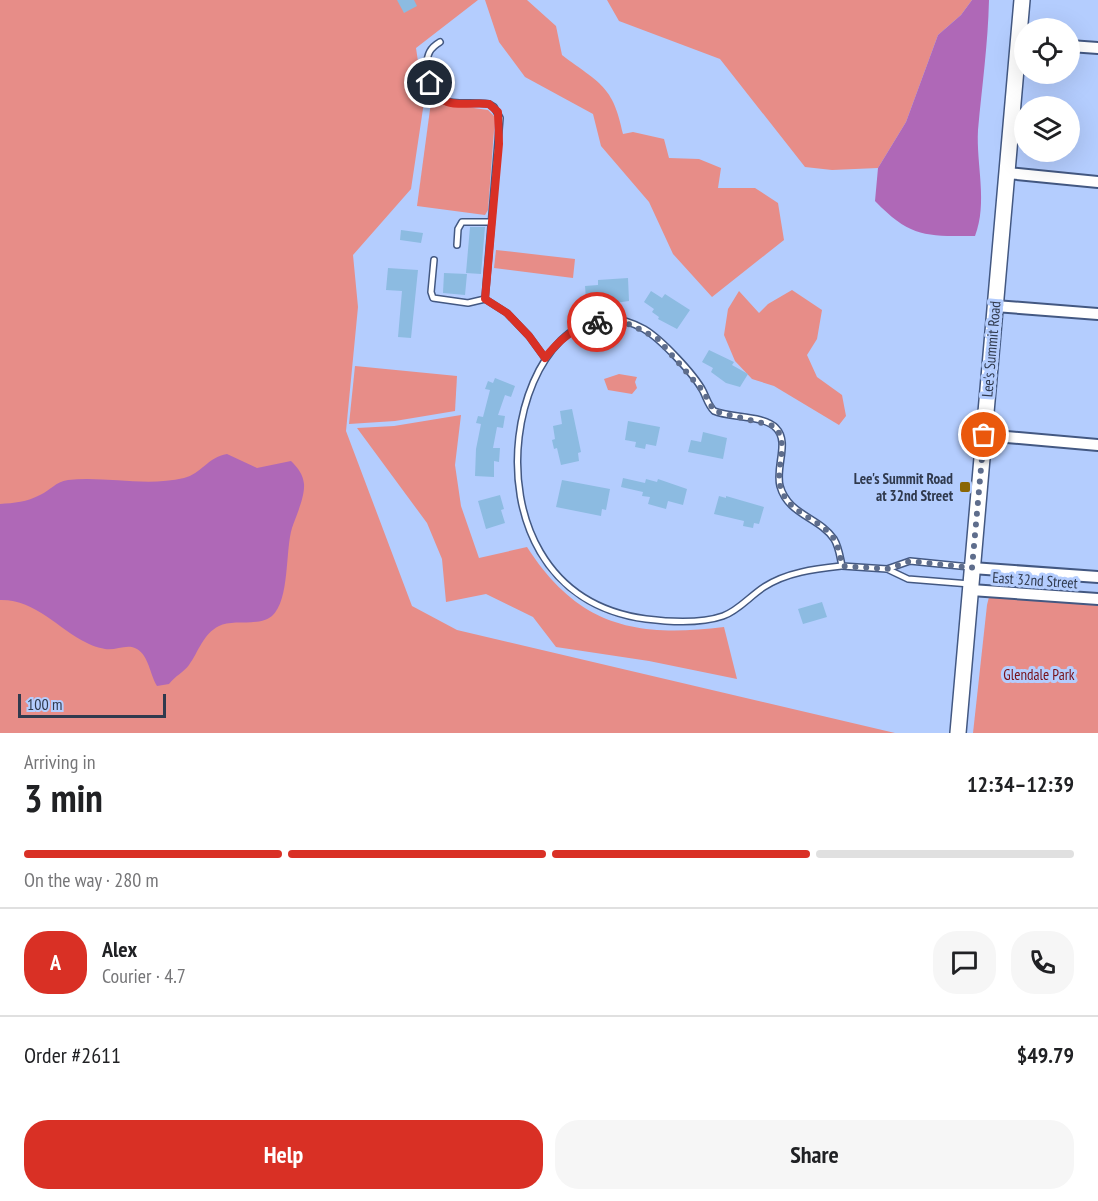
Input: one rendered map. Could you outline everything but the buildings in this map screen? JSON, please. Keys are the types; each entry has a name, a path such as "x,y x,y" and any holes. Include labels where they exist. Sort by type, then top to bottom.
{"main road":[{"name":"Lee's Summit Road","path":"1022,0 1022,18"},
{"name":"Lee's Summit Road","path":"958,733 1017,84"}],"street":[{"path":"1080,47 1098,48"},
{"path":"1007,173 1098,182"},
{"path":"995,306 1098,314"},
{"path":"984,435 1098,445"},
{"name":"East 32nd Street","path":"972,568 1098,577"},
{"name":"East 32nd Street","path":"970,587 1098,599"}],"lane":[{"path":"441,42 432,47 428,56 428,73 434,92 444,101 467,105 489,104 498,112 499,144 485,299"},
{"path":"457,245 458,229 462,222 491,222"},
{"path":"434,260 431,292 433,298 468,303 485,299 507,313 529,336 545,358"},
{"path":"842,566 838,549 831,536 786,500 779,480 782,446 778,430 762,421 714,411 697,384 666,346 650,333 616,321 596,322 565,336 545,358 521,420 516,456 519,493 527,524 542,553 558,575 585,597 609,610 646,619 684,621 711,618 730,613 777,580 798,573 842,566 887,569 908,579 970,587"},
{"path":"887,569 910,561 972,568"}],"green space":[{"path":"0,0 478,0 416,48 424,102 411,189 353,255 358,307 346,431 412,606 457,630 895,733 0,733"},
{"path":"485,0 527,0 556,26 562,55 595,80 609,95 615,105 623,134 633,132 664,139 669,158 699,159 721,168 718,188 755,188 778,203 784,240 712,297 673,254 649,202 601,146 593,114 525,77 499,42"},
{"path":"607,0 972,0 961,15 938,35 906,122 878,168 832,170 805,167 720,59 619,21"},
{"path":"431,102 488,110 495,117 488,210 485,215 417,206"},
{"path":"496,250 575,259 573,278 494,268"},
{"path":"792,290 822,310 817,339 807,355 817,377 842,395 846,416 839,425 774,386 752,379 735,361 724,335 728,309 739,291 759,313 768,304"},
{"path":"355,366 457,376 455,411 395,421 349,424"},
{"path":"619,374 637,377 635,382 637,388 632,394 608,390 604,379"},
{"path":"461,415 455,465 461,506 479,558 527,547 546,574 567,594 588,610 611,621 663,630 724,627 737,679 649,661 556,647 533,617 486,594 446,602 442,559 427,523 357,428 394,426"},
{"name":"Glendale Park","path":"989,597 1098,605 1098,733 973,733 987,605"}],"shaded area":[{"path":"972,0 989,0 978,130 981,197 979,223 975,236 931,235 899,222 875,201 878,168 906,122 938,35 961,15"},
{"path":"227,454 257,468 291,461 303,477 303,495 292,528 282,599 278,609 267,619 224,624 214,629 205,638 185,670 169,684 157,686 147,661 141,652 133,647 103,649 94,646 76,637 35,609 13,601 0,600 0,504 30,499 68,480 155,482 184,478 215,458"}],"way so far":[{"path":"597,322 616,321 632,325 658,339 703,391 714,411 762,421 774,426 782,439 779,480 786,500 797,511 826,530 836,541 842,566 887,569 910,561 972,568 984,435"}],"place":[{"name":"Lee's Summit Road at 32nd Street","path":"965,487"}],"route":[{"path":"430,83 434,92 444,101 467,105 489,104 498,112 500,118 485,299 507,313 529,336 545,358 565,336 587,324 597,322"}]}
